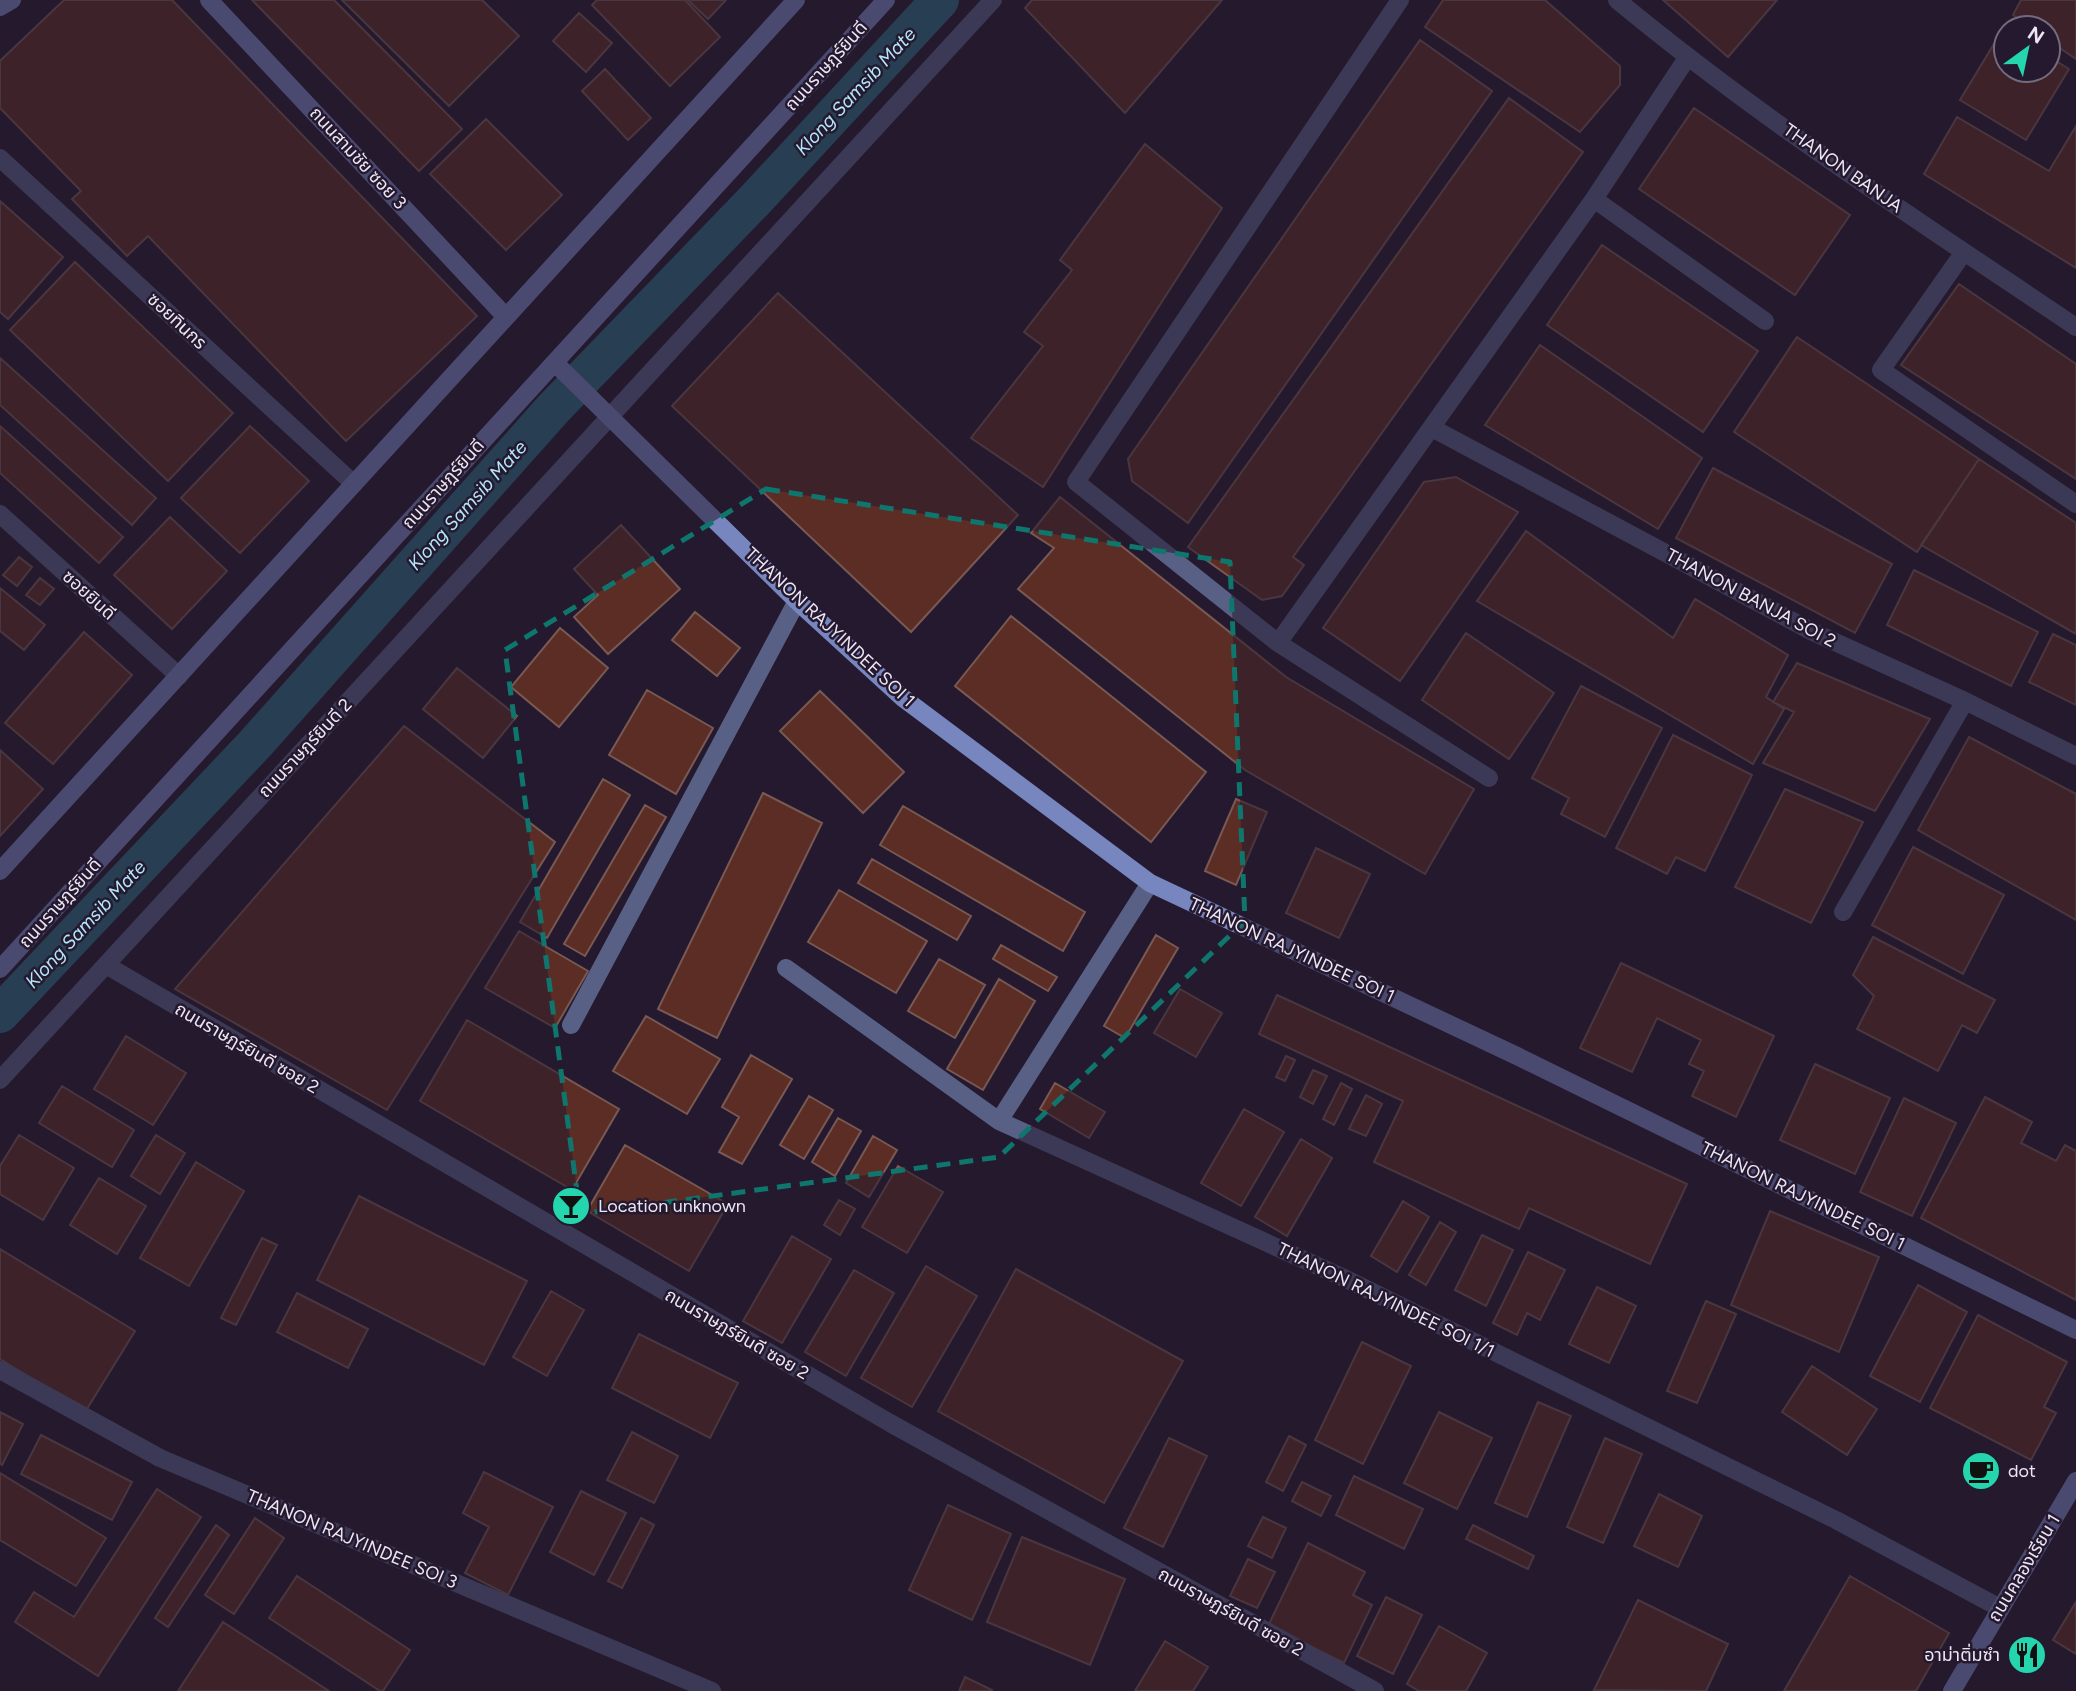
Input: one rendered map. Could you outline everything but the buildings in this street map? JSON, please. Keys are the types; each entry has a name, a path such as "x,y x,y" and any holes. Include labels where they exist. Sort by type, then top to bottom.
{"street":[{"path":"0,6 12,0"},
{"name":"ถนนสามชัย ซอย 3","path":"209,0 506,317"},
{"path":"0,871 796,0"},
{"name":"ถนนราษฎร์ยินดี","path":"0,968 886,0"},
{"name":"ถนนราษฎร์ยินดี 2","path":"0,1080 993,0"},
{"path":"1400,0 1076,482 1278,643 1489,778"},
{"name":"THANON BANJA","path":"1617,0 1742,99 2076,327"},
{"path":"1278,643 1594,200 1688,58"},
{"name":"ซอยทินกร","path":"0,158 354,484"},
{"path":"1594,200 1765,321"},
{"path":"1964,252 1881,370 2076,504"},
{"name":"THANON RAJYINDEE SOI 1","path":"555,363 797,601 904,698 1150,883 1517,1056 2076,1330"},
{"name":"THANON BANJA SOI 2","path":"1432,428 1813,632 1965,701 2076,756"},
{"name":"ซอยยินดี","path":"0,514 179,676"},
{"path":"571,1025 797,601"},
{"path":"1843,912 1965,701"},
{"path":"999,1121 1150,883"},
{"name":"ถนนราษฏร์ยินดี ซอย 2","path":"106,965 890,1423 1375,1691"},
{"name":"THANON RAJYINDEE SOI 1/1","path":"786,968 999,1121 1344,1278 1836,1520 2000,1608"},
{"name":"THANON RAJYINDEE SOI 3","path":"0,1370 160,1458 712,1691"},
{"name":"ถนนคลองเรียน 1","path":"1952,1691 2076,1481"}],"highlighted area":[{"path":"766,489 1230,562 1245,921 999,1157 580,1214 505,650"}],"waterway":[{"name":"Klong Samsib Mate","path":"0,1014 255,744 553,409 756,199 940,0"}],"place":[{"name":"Location unknown","path":"571,1206"},
{"name":"dot","path":"1981,1471"},
{"name":"อาม่าติ่มซำ","path":"2027,1655"}]}
